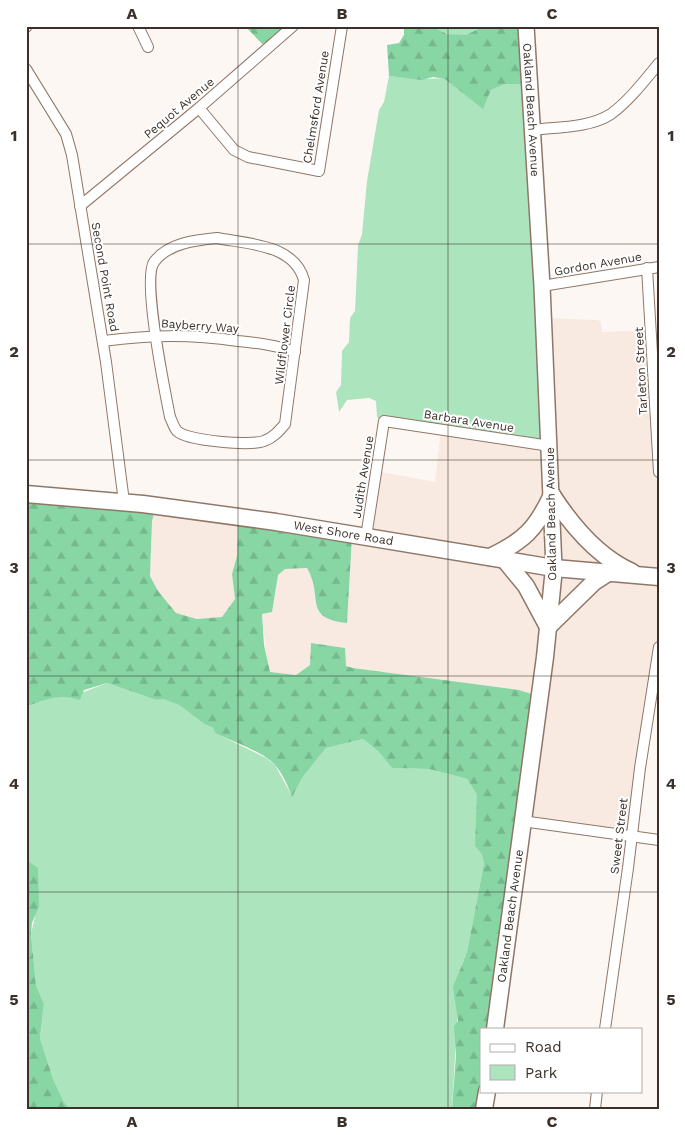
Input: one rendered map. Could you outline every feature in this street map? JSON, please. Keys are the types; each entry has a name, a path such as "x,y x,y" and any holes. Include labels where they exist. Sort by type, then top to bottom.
{"main road":[{"name":"West Shore Road","path":"26,494 124,502 366,537 554,568 659,577"},
{"path":"608,573 594,582 548,627 526,586 497,558 524,538 537,525 552,495 573,525 591,543 620,566 636,574"},
{"name":"Oakland Beach Avenue","path":"495,1028 548,627 554,568"},
{"path":"484,1109 487,1092"}],"street":[{"path":"138,26 148,47"},
{"name":"Pequot Avenue","path":"80,206 199,108 293,26"},
{"name":"Chelmsford Avenue","path":"199,108 234,150 248,157 319,171 342,26"},
{"name":"Oakland Beach Avenue","path":"526,26 542,286 554,568"},
{"path":"532,130 583,124 611,114 659,63"},
{"name":"Second Point Road","path":"26,69 66,134 72,155 103,340 124,502"},
{"name":"Wildflower Circle","path":"217,238 254,244 281,252 294,260 301,268 304,280 285,424 274,435 263,441 248,443 204,439 185,436 176,430 170,417 157,335 151,302 150,276 153,263 161,254 176,245 217,238"},
{"name":"Gordon Avenue","path":"542,286 659,267"},
{"name":"Tarleton Street","path":"647,268 659,472"},
{"name":"Bayberry Way","path":"103,340 157,335 226,339 279,346 295,352"},
{"name":"Barbara Avenue","path":"384,421 550,446"},
{"name":"Judith Avenue","path":"366,537 384,421"},
{"name":"Sweet Street","path":"605,1028 632,836 655,698 659,647"},
{"path":"522,821 659,840"},
{"path":"595,1109 598,1092"}],"shaded area":[{"path":"544,318 598,320 601,322 602,332 650,330 659,486 659,645 632,833 524,822 538,696 519,690 353,668 346,666 344,661 345,648 311,643 310,665 296,675 270,672 267,662 262,614 272,612 278,575 285,569 307,568 312,577 316,605 352,536 366,536 377,471 435,482 441,430"},
{"path":"156,507 238,519 237,556 232,574 235,599 222,617 198,619 176,613 158,591 150,576 152,521"}],"green space":[{"path":"245,26 292,26 266,48"},
{"path":"404,26 431,26 447,34 466,35 485,26 525,26 528,84 505,84 491,90 483,109 445,79 433,77 422,80 389,76 387,45 399,43 404,35"},
{"path":"431,26 485,26 466,35 451,35"},
{"path":"389,76 419,79 456,78 484,106 491,90 505,84 528,84 549,444 384,424 377,417 376,401 369,398 347,400 339,412 336,392 341,385 342,351 349,342 350,318 355,311 358,246 362,234 367,181 379,110 384,102"},
{"path":"26,494 156,507 152,521 150,576 158,591 176,613 197,619 222,617 235,599 232,574 237,556 238,519 352,536 347,623 333,620 324,616 319,611 312,578 307,568 285,569 278,575 272,612 262,614 264,645 270,672 296,675 310,665 311,643 345,648 346,666 353,668 519,690 538,696 494,1028 480,1028 480,1092 484,1109 452,1109 456,1055 454,1026 458,1021 453,987 467,952 484,863 481,853 475,846 477,795 467,779 429,769 392,768 378,751 363,739 326,748 302,778 292,797 283,776 270,760 215,733 213,728 204,724 179,705 164,699 156,700 107,683 84,690 80,700 59,697 46,699 26,707"},
{"path":"107,683 156,700 164,698 179,705 204,724 213,728 215,733 266,758 275,765 292,796 302,778 326,748 363,739 378,751 392,768 429,769 467,779 477,795 481,853 484,863 467,952 460,969 452,1109 70,1109 64,1102 53,1079 40,1038 44,1004 36,985 31,934 35,917 26,860 26,707 51,697 71,697"},
{"path":"26,860 38,868 39,906 32,923 31,934 36,985 44,1004 40,1038 53,1079 64,1102 70,1109 26,1108"}]}
